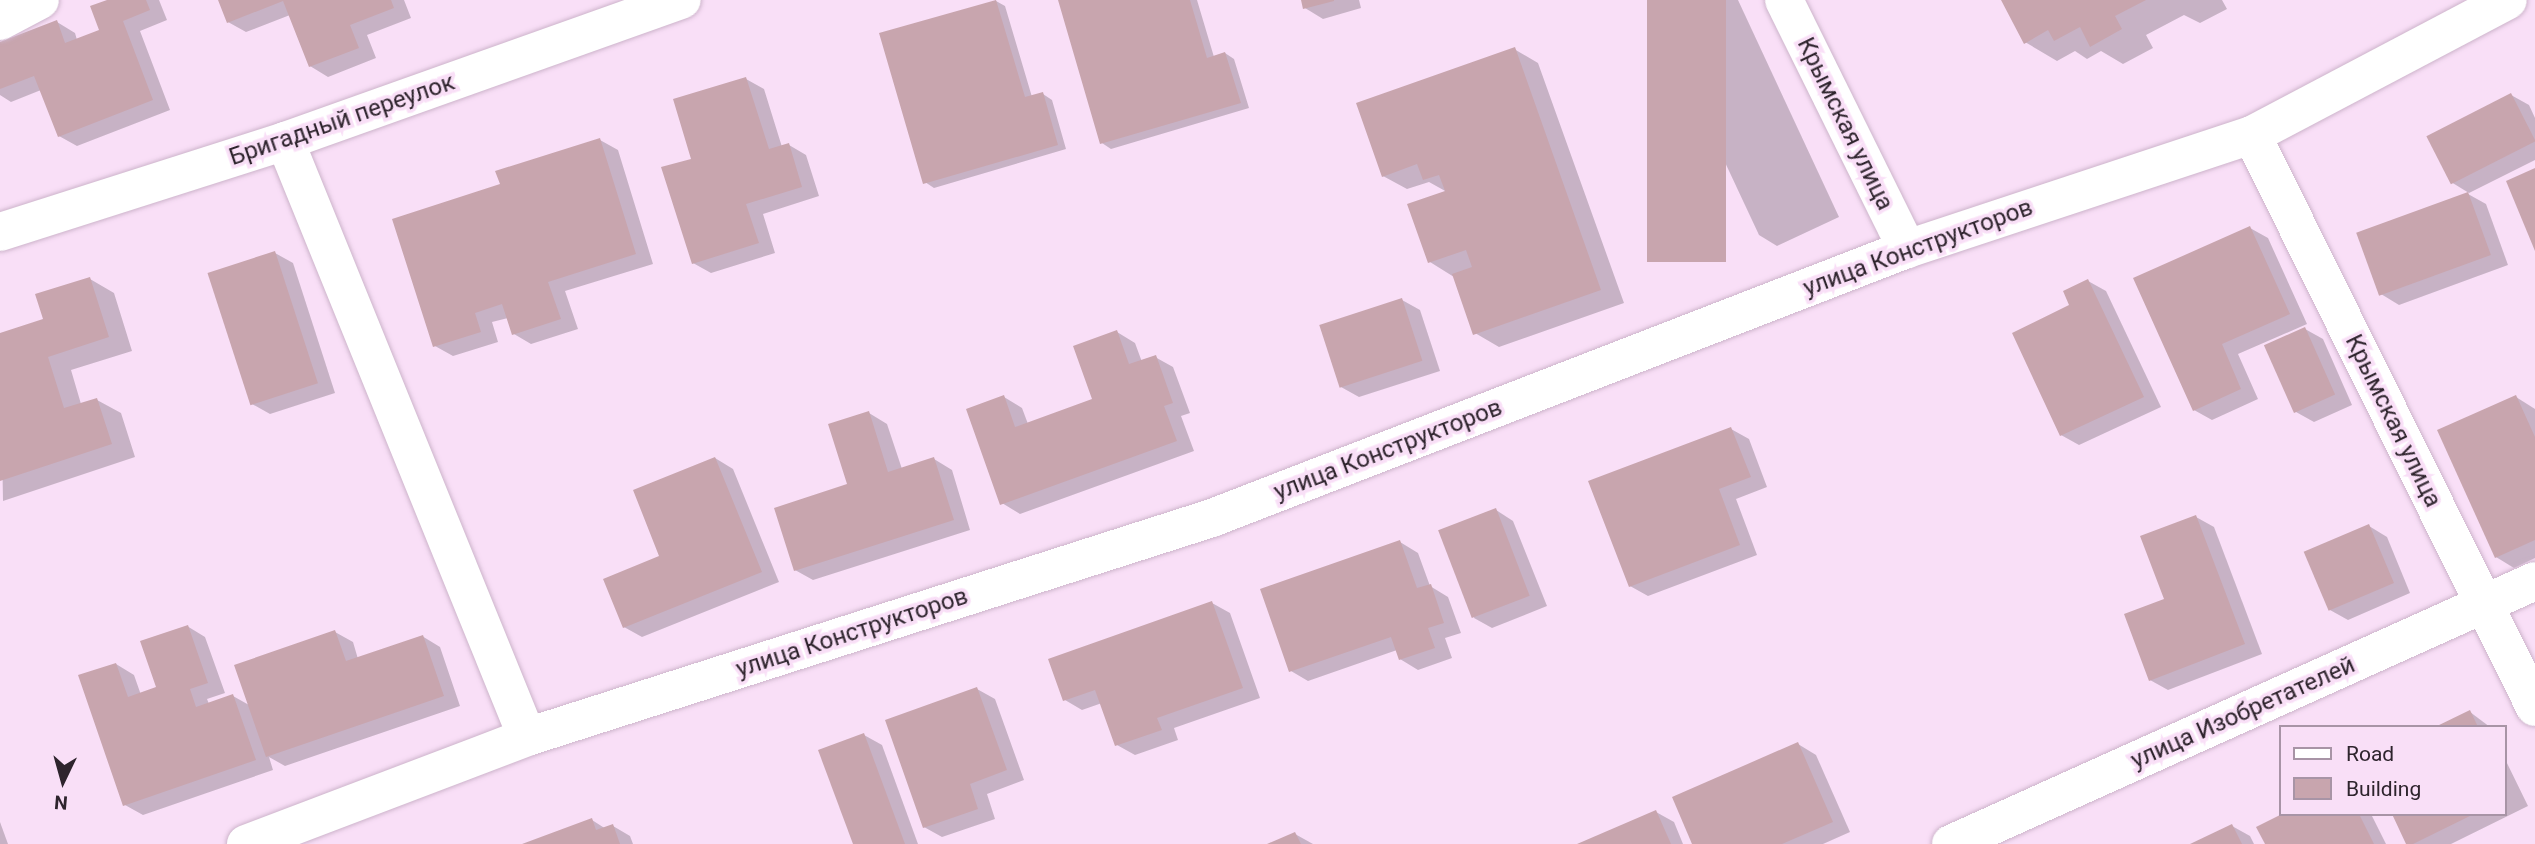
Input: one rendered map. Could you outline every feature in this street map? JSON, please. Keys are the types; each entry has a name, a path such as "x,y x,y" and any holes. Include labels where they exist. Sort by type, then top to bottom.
{"street":[{"path":"0,21 40,0"},
{"name":"Бригадный переулок","path":"0,232 285,141 682,0"},
{"name":"Крымская улица","path":"1784,0 1907,249"},
{"name":"улица Конструкторов","path":"246,844 527,737 1212,518 1907,249 2252,135 2508,0"},
{"name":"Крымская улица","path":"2252,135 2535,707"},
{"path":"285,141 527,737"},
{"name":"улица Изобретателей","path":"1951,844 2535,581"}],"building":[{"path":"107,0 146,0 150,10 123,21 153,100 58,137 34,76 0,89 0,42 57,20 65,43 99,30 90,6"},
{"path":"218,0 391,0 394,8 350,25 359,48 309,67 283,1 227,23"},
{"path":"996,0 1025,97 1043,92 1058,145 923,184 879,33"},
{"path":"1058,0 1190,0 1207,58 1225,52 1241,103 1100,144"},
{"path":"1301,0 1334,0 1334,1 1303,9"},
{"path":"1647,0 1726,0 1726,262 1647,262"},
{"path":"2001,0 2146,0 2115,16 2122,29 2090,47 2080,27 2054,41 2048,30 2024,44"},
{"path":"1515,47 1601,290 1473,335 1452,274 1472,267 1466,250 1428,263 1407,204 1445,191 1439,175 1423,180 1417,164 1382,177 1356,103"},
{"path":"746,77 769,149 789,143 802,187 746,204 759,243 692,264 661,167 691,159 673,99"},
{"path":"2511,93 2535,141 2451,184 2426,136"},
{"path":"600,138 636,254 548,282 561,319 512,335 502,304 475,313 481,332 433,347 392,219 500,184 495,171"},
{"path":"2535,168 2535,251 2506,181"},
{"path":"2468,192 2491,255 2379,296 2356,233"},
{"path":"2250,226 2290,314 2222,344 2241,389 2193,411 2133,278"},
{"path":"275,251 318,383 250,405 207,273"},
{"path":"90,277 109,337 48,357 64,408 97,398 112,444 0,481 0,333 43,319 35,294"},
{"path":"2088,279 2144,397 2060,436 2012,333 2069,305 2063,291"},
{"path":"1402,298 1422,361 1340,388 1319,325"},
{"path":"2305,327 2335,395 2294,413 2264,345"},
{"path":"1117,330 1129,364 1156,355 1173,403 1164,406 1177,441 1000,505 966,409 1004,395 1015,427 1092,399 1073,346"},
{"path":"2516,395 2535,437 2535,540 2495,558 2437,430"},
{"path":"869,411 888,472 934,457 954,520 794,571 774,508 847,484 828,424"},
{"path":"1731,427 1751,477 1719,489 1740,545 1629,587 1588,481"},
{"path":"715,457 762,572 623,628 603,579 659,556 633,490"},
{"path":"1496,508 1530,596 1472,618 1438,530"},
{"path":"2196,515 2245,644 2149,681 2124,614 2164,599 2140,536"},
{"path":"2369,524 2394,583 2329,611 2304,552"},
{"path":"1400,540 1417,588 1431,584 1444,623 1428,628 1435,648 1399,660 1391,637 1289,672 1260,589"},
{"path":"1212,601 1243,688 1157,718 1162,730 1115,746 1095,690 1063,701 1048,659"},
{"path":"188,625 208,683 190,689 196,707 233,694 256,760 123,806 78,675 116,663 128,697 156,687 140,641"},
{"path":"335,630 346,661 423,635 444,696 266,757 234,665"},
{"path":"977,687 1007,770 970,784 978,809 923,828 885,720"},
{"path":"2470,710 2477,725 2439,725"},
{"path":"864,733 905,844 853,844 818,750"},
{"path":"1798,742 1833,822 1782,844 1692,844 1672,797"},
{"path":"1656,810 1671,844 1577,844"},
{"path":"2280,815 2360,816 2374,844 2265,844 2256,827"},
{"path":"2393,816 2470,816 2413,844 2406,844"},
{"path":"592,818 596,830 613,824 620,844 522,844"},
{"path":"2232,824 2242,844 2190,844"},
{"path":"1295,832 1301,844 1267,844"}]}
